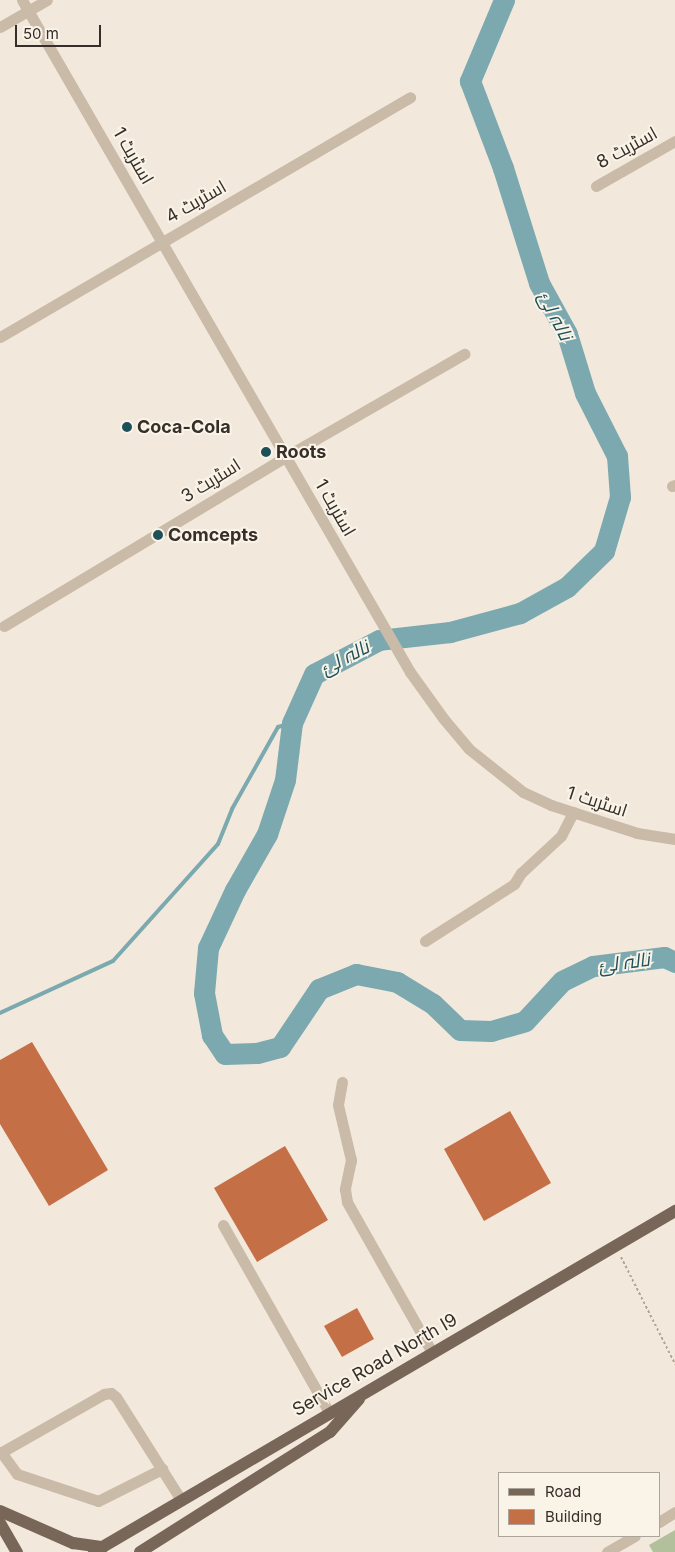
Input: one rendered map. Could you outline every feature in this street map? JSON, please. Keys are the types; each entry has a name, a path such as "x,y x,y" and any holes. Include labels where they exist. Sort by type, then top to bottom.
{"main road":[{"name":"Service Road North I9","path":"98,1550 329,1412 675,1211"},
{"path":"140,1552 330,1432 368,1390"},
{"path":"0,1511 73,1543 98,1550"},
{"path":"0,1523 17,1552"}],"street":[{"name":"اسٹریٹ 1","path":"22,0 410,672 443,718 482,760 522,792 573,812 637,833 669,839"},
{"path":"0,27 47,0"},
{"name":"اسٹریٹ 4","path":"0,338 410,97"},
{"name":"اسٹریٹ 8","path":"596,186 675,141"},
{"name":"اسٹریٹ 3","path":"4,626 285,456 464,354"},
{"path":"425,941 514,884 521,873 561,836 573,812"},
{"path":"669,839 675,832"},
{"path":"342,1082 338,1105 351,1160 344,1189 347,1202 432,1352"},
{"path":"223,1225 329,1412"},
{"path":"162,1469 98,1501 17,1474 1,1453 104,1394 111,1393 116,1396 182,1500"},
{"path":"660,1521 675,1512"},
{"path":"607,1552 633,1537"}],"path":[{"path":"616,1246 675,1364"}],"green space":[{"path":"675,1530 675,1552 653,1552 649,1545"}],"building":[{"path":"32,1042 108,1170 49,1206 0,1124 0,1060"},
{"path":"510,1111 551,1183 484,1221 444,1149"},
{"path":"285,1146 328,1220 257,1262 214,1188"},
{"path":"357,1308 374,1339 342,1357 324,1326"}],"waterway":[{"name":"نالہ لئ","path":"504,0 470,81 503,168 539,283 567,334 585,393 617,456 620,497 604,551 567,587 520,613 450,632 379,640 314,674 292,723 285,780 267,834 235,890 208,948 204,993 212,1035 225,1054 257,1053 280,1047 319,989 356,974 397,982 433,1004 460,1030 491,1031 525,1021 562,981 593,966 664,957 675,962"},
{"path":"0,1013 113,961 218,844 232,809 278,727 292,723"}],"place":[{"name":"Coca-Cola","path":"127,427"},
{"name":"Roots","path":"266,452"},
{"name":"Comcepts","path":"158,535"}]}
